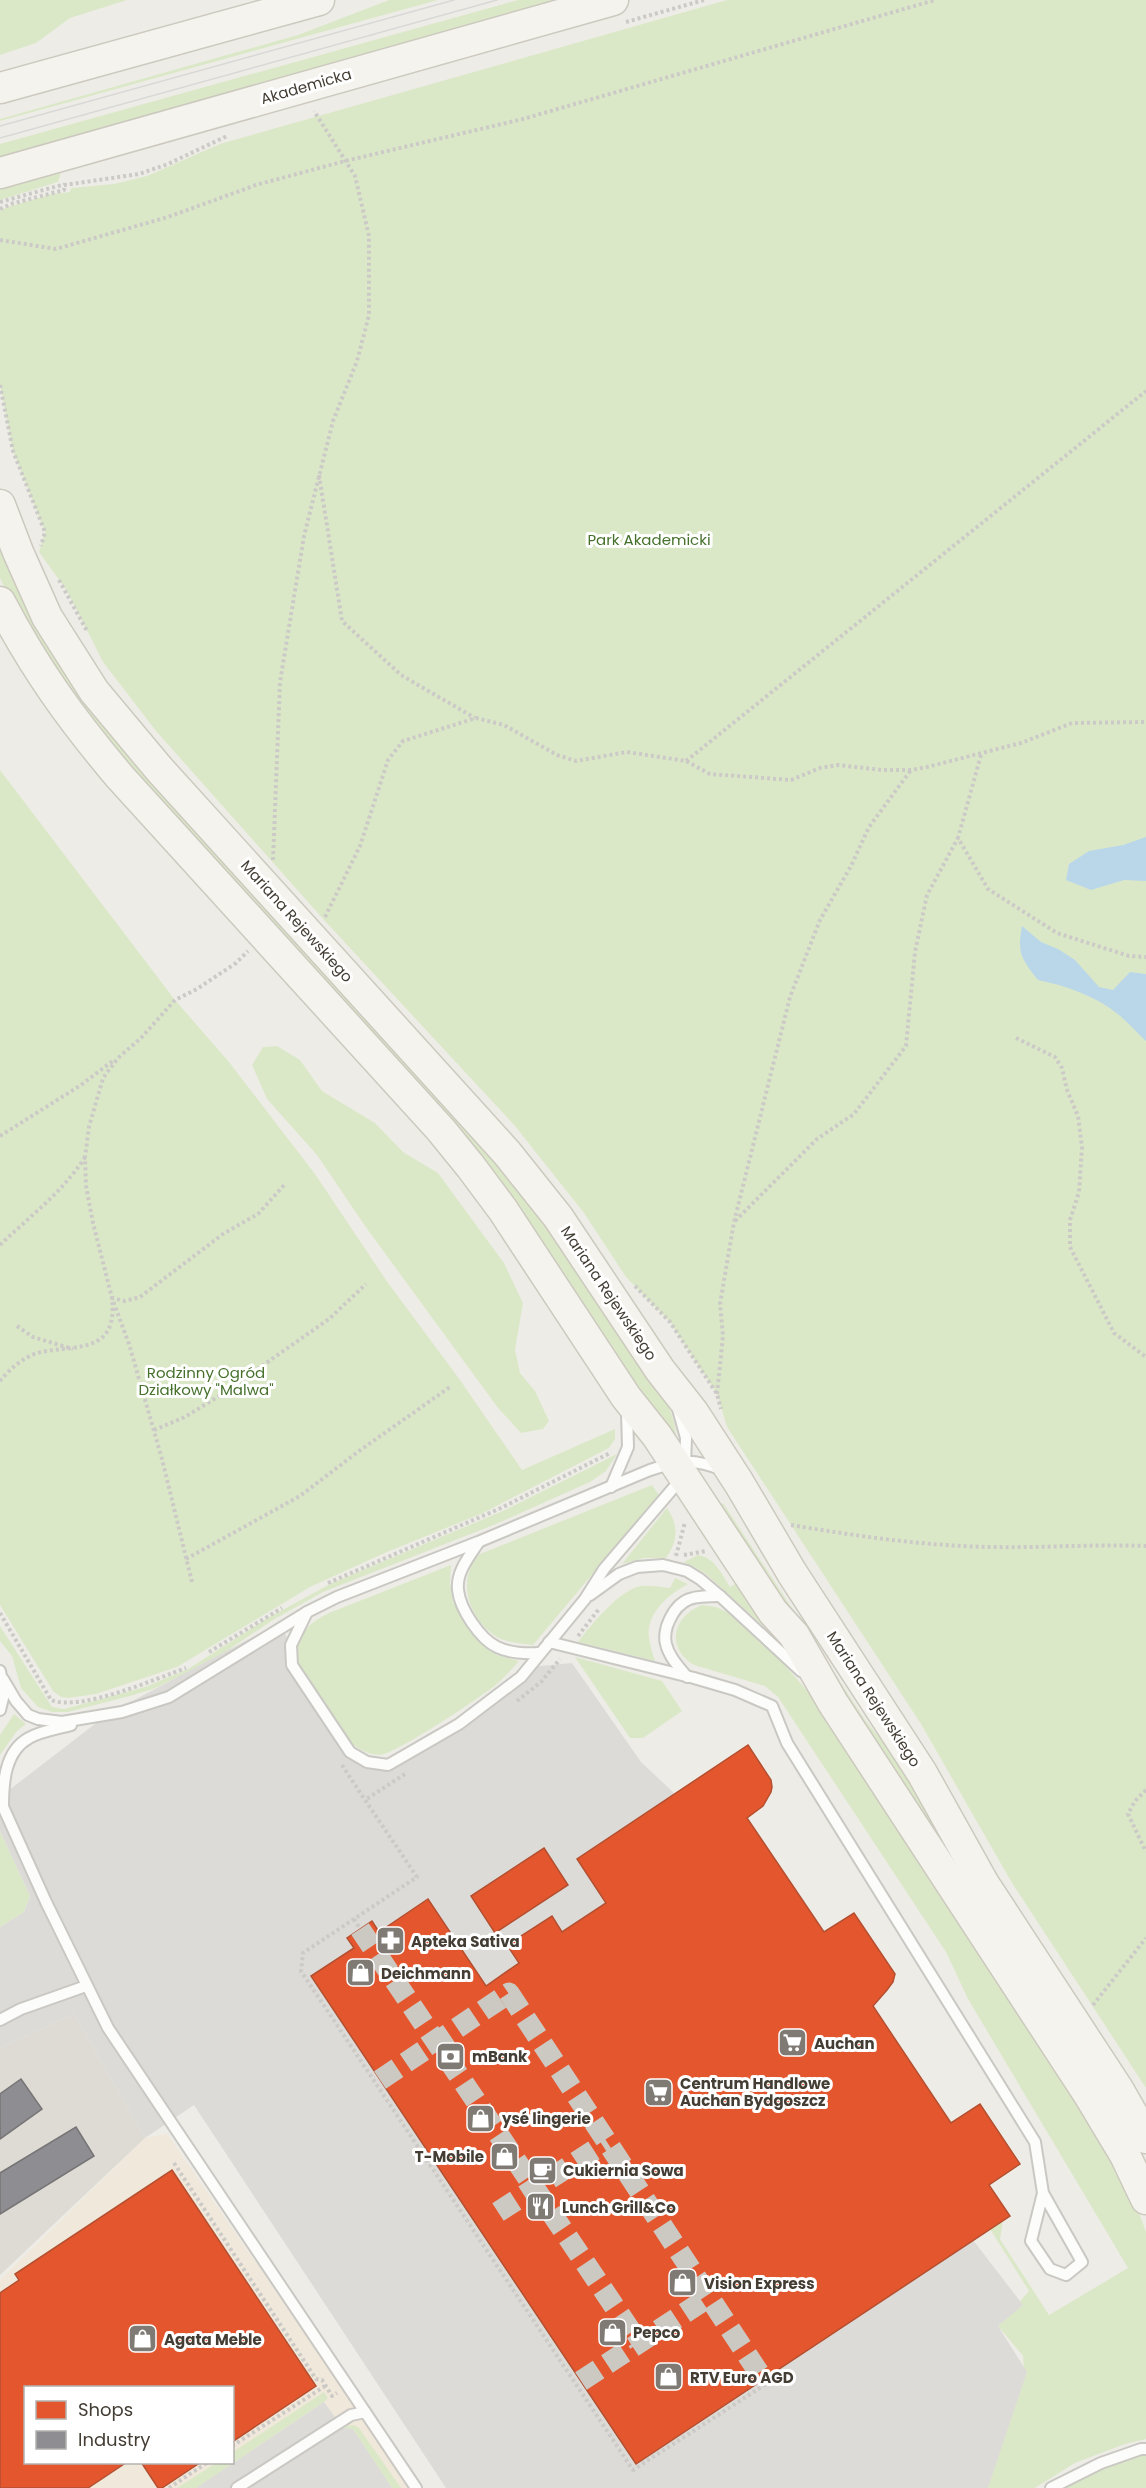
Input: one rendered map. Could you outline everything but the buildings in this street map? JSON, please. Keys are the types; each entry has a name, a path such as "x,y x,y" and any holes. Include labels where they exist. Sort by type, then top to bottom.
{"street":[{"path":"0,88 319,0"},
{"name":"Akademicka","path":"0,173 613,0"},
{"name":"Mariana Rejewskiego","path":"0,505 47,616 94,691 160,770 530,1179 558,1217 660,1370 693,1412 734,1475 792,1573 922,1773 984,1884 1118,2089 1146,2138"},
{"path":"0,602 56,697 251,948 441,1130 503,1210 626,1397 681,1466 773,1612 794,1635 833,1703 1089,2095 1125,2155 1146,2199"}],"lane":[{"path":"307,1612 291,1645 292,1665 344,1744 359,1758 376,1765 388,1765 478,1711 521,1677 585,1599 603,1569 681,1466 686,1438 677,1407 660,1370"},
{"path":"611,1487 628,1447 626,1397"},
{"path":"416,2488 108,2028 86,1986 1,1803 4,1777 15,1750 31,1736 169,1697 307,1612 347,1593 611,1487 681,1466 707,1464 734,1475"},
{"path":"478,1542 460,1571 458,1589 468,1614 488,1641 497,1647 523,1653 540,1653"},
{"path":"585,1599 627,1570 645,1565 671,1566 700,1579 785,1654 833,1703"},
{"path":"687,1677 670,1656 665,1643 666,1626 674,1608 688,1599 699,1596 720,1596"},
{"path":"549,1642 735,1690 772,1706 787,1743 1035,2142 1043,2193 1082,2262 1066,2275 1050,2270 1031,2241 1043,2193"},
{"path":"2,1675 16,1701 28,1715 38,1719 62,1722 108,1714"},
{"path":"0,1710 4,1694 2,1675"},
{"path":"0,2019 21,2009 86,1986"},
{"path":"237,2488 351,2415 365,2412"},
{"path":"1051,2488 1101,2463 1141,2449 1146,2450"}],"path":[{"path":"0,240 56,249 168,217 256,185 345,160 523,119 935,0"},
{"path":"265,855 273,864 280,682 304,536 333,421 357,361 369,315 369,236 355,176 314,111"},
{"path":"0,202 65,185 138,174 168,164 188,154"},
{"path":"0,209 64,190 66,176"},
{"path":"0,385 13,451 45,532 39,552"},
{"path":"686,761 1146,392"},
{"path":"319,473 342,621 401,675 476,718 504,725 557,755 576,761 627,752 686,761 710,774 791,780 820,768 838,765 911,770 981,755 1021,743 1072,723 1146,722"},
{"path":"53,572 67,591 87,632"},
{"path":"318,910 325,918 360,846 388,760 403,741 476,718"},
{"path":"734,1222 817,1139 854,1114 906,1046 915,952 927,895 958,837 981,755"},
{"path":"717,1395 723,1336 720,1304 734,1222 790,997 820,920 851,866 869,827 911,770"},
{"path":"958,837 988,889 1057,933 1129,956 1146,957"},
{"path":"0,1136 81,1085 118,1058 141,1038 175,1000 197,989 236,963 251,948"},
{"path":"1016,1038 1055,1057 1062,1068 1067,1090 1078,1116 1082,1147 1079,1192 1070,1220 1070,1247 1113,1333 1146,1357"},
{"path":"118,1058 103,1078 89,1127 85,1157 86,1186 112,1298 129,1344 154,1430 192,1582"},
{"path":"0,1245 57,1194 74,1175 85,1157"},
{"path":"112,1298 125,1301 140,1297 223,1234 258,1215 286,1183"},
{"path":"154,1430 185,1417 219,1396 329,1319 366,1284"},
{"path":"0,1381 13,1366 39,1353 77,1349 97,1342 109,1330 114,1314 112,1298"},
{"path":"17,1326 33,1337 77,1349"},
{"path":"186,1559 300,1496 358,1451 450,1387"},
{"path":"671,1566 685,1520 692,1527"},
{"path":"791,1525 860,1537 990,1548 1106,1544 1146,1546"},
{"path":"684,1555 704,1551"},
{"path":"514,1703 542,1682 604,1603"},
{"path":"407,1773 365,1800 417,1877 303,1953 301,1971 633,2470 766,2384 764,2379"},
{"path":"1146,1790 1135,1801 1128,1814 1146,1852"},
{"path":"354,1919 360,1929"},
{"path":"1093,2005 1146,1938"},
{"path":"376,2083 380,2080"},
{"path":"174,2163 316,2379 322,2380 332,2396 347,2386"},
{"path":"576,2385 581,2381"},
{"path":"234,2445 325,2385"},
{"path":"169,2488 206,2464"}],"shaded area":[{"name":"Centrum Handlowe Auchan Bydgoszcz","path":"279,1623 291,1645 290,1654 359,1758 398,1761 530,1667 572,1663 641,1762 675,1794 577,1859 606,1903 562,1932 551,1917 519,1963 486,1986 428,1899 379,1932 371,1921 347,1938 354,1948 312,1976 973,2240 1023,2305 998,2326 1027,2372 988,2488 446,2488 194,2105 145,2138 74,2014 0,2048 0,1927 24,1912 30,1896 0,1831 0,1797 108,1714"},
{"path":"74,2014 145,2138 0,2275 0,2048"},
{"name":"Agata Meble","path":"167,2134 411,2488 0,2488 0,2280 145,2138"},
{"path":"324,2402 343,2428 353,2429 392,2488 196,2488"}],"green space":[{"path":"0,0 127,0 70,18 36,43 0,55"},
{"path":"389,0 438,0 0,121 0,119 298,35"},
{"path":"518,0 575,0 0,160 0,144"},
{"name":"Park Akademicki","path":"727,0 1146,0 1146,2088 1012,1883 921,1724 727,1427 717,1394 670,1322 626,1277 584,1213 515,1126 324,920 156,731 103,662 67,591 39,552 45,532 13,451 0,385 0,211 52,194 70,192 71,188 114,184 147,176 220,144"},
{"path":"61,173 58,182 0,200 0,185"},
{"path":"0,537 25,599 504,1166 650,1374 672,1414 676,1440 673,1440 532,1225 486,1164 112,753 12,604 0,578"},
{"name":"Rodzinny Ogród Działkowy \"Malwa\"","path":"0,770 175,1000 229,1062 315,1174 386,1280 460,1380 522,1470 615,1429 615,1439 609,1448 483,1513 387,1552 310,1587 177,1667 96,1694 68,1698 61,1697 53,1691 0,1605"},
{"path":"277,1046 300,1060 322,1091 375,1123 403,1152 438,1173 504,1263 523,1303 515,1350 520,1373 535,1391 549,1421 543,1429 521,1433 498,1408 365,1226 317,1155 267,1099 252,1065 263,1047"},
{"path":"617,1454 606,1471 590,1482 496,1524 323,1592 273,1620 210,1662 153,1689 130,1696 68,1712 52,1712 38,1707 21,1688 12,1656 0,1641 0,1626 52,1707 64,1709 145,1687 188,1669 266,1619 332,1583 505,1510"},
{"path":"652,1485 659,1495 533,1645 510,1642 487,1630 473,1610 467,1586 472,1564 480,1554"},
{"path":"723,1503 865,1720 904,1768 1119,2112 1146,2162 1146,2175 717,1507"},
{"path":"667,1508 674,1521 676,1533 666,1558 644,1558 622,1564"},
{"path":"698,1555 704,1556 713,1563 730,1587 735,1584 751,1608 756,1606 793,1653 705,1573 684,1562"},
{"path":"451,1565 450,1583 453,1602 480,1643 497,1655 519,1661 503,1679 488,1691 420,1736 380,1755 363,1751 354,1745 341,1730 299,1665 297,1650 301,1636 310,1625 329,1613"},
{"path":"675,1578 688,1584 666,1599 651,1621 649,1638 655,1661 578,1642 606,1609 624,1594 641,1586 670,1588"},
{"path":"702,1605 716,1607 729,1613 781,1661 824,1710 1090,2119 1138,2210 1146,2232 1146,2439 1125,2444 1075,2463 1035,2488 973,2488 1024,2371 1023,2356 998,2326 1029,2291 990,2229 1003,2221 1000,2239 1049,2315 1128,2268 968,1999 946,1952 778,1697 765,1686 694,1665 679,1650 676,1633 679,1624 692,1610"},
{"path":"575,1657 662,1681 682,1711 643,1738 630,1738"},
{"path":"14,1714 26,1724 17,1731 0,1755 0,1735"},
{"path":"0,1831 30,1896 24,1912 0,1927"},
{"path":"324,2392 328,2398 234,2462 234,2451"},
{"path":"354,2425 359,2428 401,2488 392,2488 353,2429 341,2430"},
{"path":"1135,2455 1146,2455 1146,2488 1062,2488 1101,2468"},
{"path":"214,2464 232,2464 196,2488 177,2488"}],"water":[{"path":"1146,837 1146,881 1124,880 1091,890 1066,880 1069,864 1089,851 1123,845"},
{"path":"1022,926 1041,942 1075,960 1099,987 1113,990 1130,972 1146,974 1146,1041 1123,1018 1101,1002 1060,985 1038,980 1020,949"}],"tunnel":[{"path":"360,1929 639,2343"},
{"path":"380,2080 509,1993 763,2379"},
{"path":"498,2212 607,2142"},
{"path":"581,2381 709,2297"}],"tram line":[{"path":"0,126 454,0"},
{"path":"0,138 497,0"}],"place":[{"name":"Apteka Sativa","path":"390,1941"},
{"name":"Deichmann","path":"360,1973"},
{"name":"Auchan","path":"793,2043"},
{"name":"mBank","path":"451,2056"},
{"name":"Centrum Handlowe Auchan Bydgoszcz","path":"659,2092"},
{"name":"ysé lingerie","path":"481,2118"},
{"name":"T-Mobile","path":"505,2156"},
{"name":"Cukiernia Sowa","path":"542,2170"},
{"name":"Lunch Grill&Co","path":"541,2207"},
{"name":"Vision Express","path":"683,2283"},
{"name":"Pepco","path":"612,2332"},
{"name":"Agata Meble","path":"143,2339"},
{"name":"RTV Euro AGD","path":"669,2377"}]}
